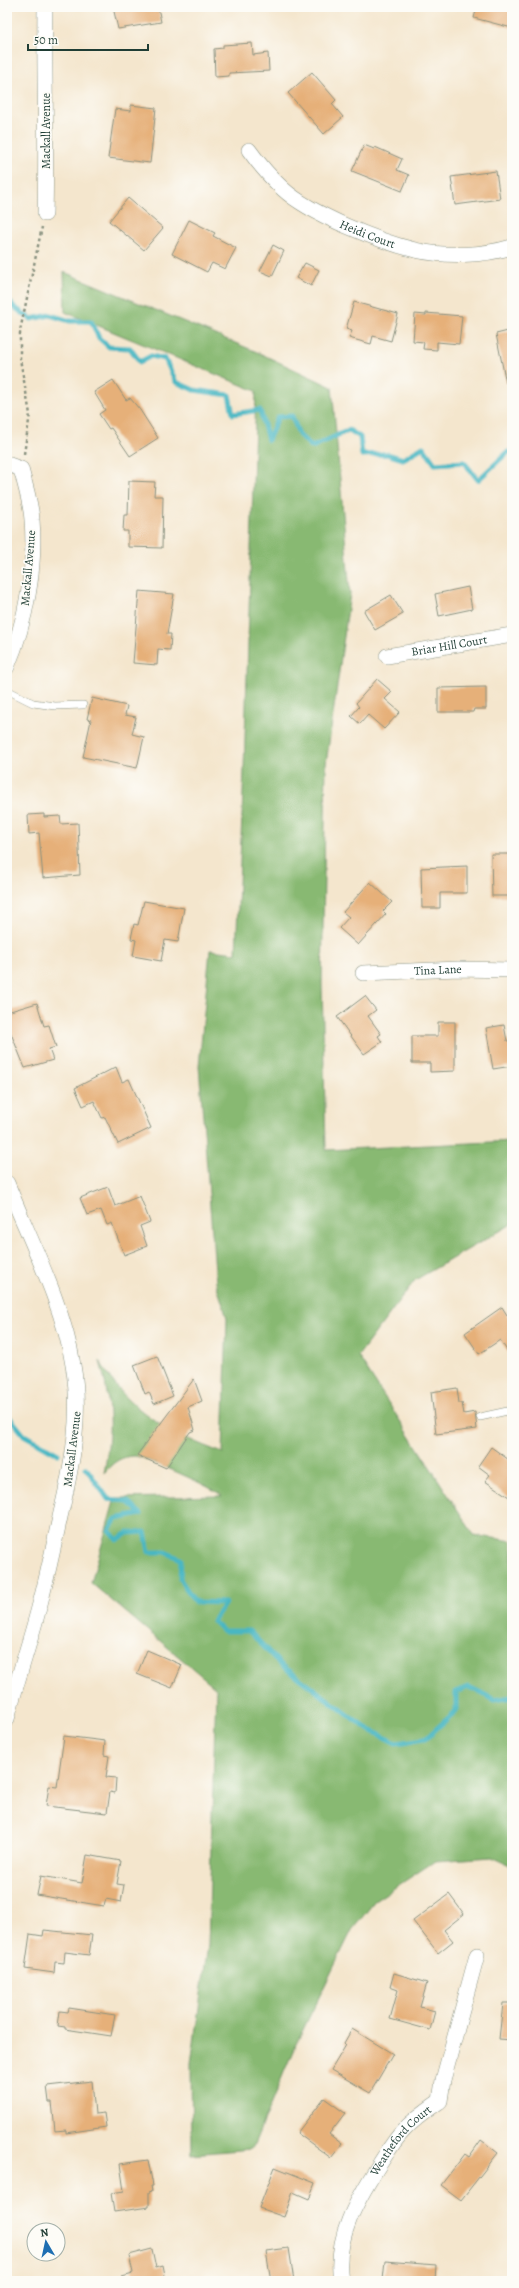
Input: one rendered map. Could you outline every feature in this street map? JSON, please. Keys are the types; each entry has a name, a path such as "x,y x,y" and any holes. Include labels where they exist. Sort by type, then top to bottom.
{"street":[{"name":"Mackall Avenue","path":"45,7 44,48 47,118 45,214"},
{"name":"Heidi Court","path":"249,150 269,176 284,190 304,205 362,231 415,250 447,254 483,253 512,247"},
{"path":"7,464 21,469"},
{"name":"Mackall Avenue","path":"7,667 23,620 29,586 32,549 32,519 21,469"},
{"name":"Briar Hill Court","path":"387,656 512,635"},
{"name":"Tina Lane","path":"363,973 458,969 512,970"},
{"name":"Mackall Avenue","path":"7,1183 50,1289 66,1335 73,1363 77,1392 77,1425 69,1479 41,1600 7,1719"},
{"name":"Weatheford Court","path":"341,2281 340,2250 345,2227 358,2202 403,2131 419,2116 440,2101 443,2080 477,1955"}],"lane":[{"path":"7,690 34,703 83,706"},
{"path":"480,1417 512,1410"}],"path":[{"path":"21,469 30,414 21,365 20,331 45,214"}],"green space":[{"path":"64,272 257,352 332,387 350,594 326,764 322,984 326,1150 512,1141 512,1224 415,1280 358,1356 474,1535 512,1541 512,1866 492,1857 435,1861 376,1900 352,1930 295,2046 252,2149 192,2154 191,2063 208,1945 216,1688 91,1583 115,1498 222,1496 208,1487 180,1474 135,1456 125,1457 117,1461 104,1473 107,1458 109,1417 104,1376 100,1361 110,1378 123,1394 152,1419 186,1438 223,1453 227,1318 216,1283 199,1066 210,950 236,953 244,769 256,391 65,312"}],"building":[{"path":"113,7 158,7 161,22 118,29"},
{"path":"477,7 512,7 512,28 474,18"},
{"path":"252,43 253,55 268,53 269,71 229,73 229,76 215,77 214,49 223,48 223,45"},
{"path":"312,72 336,100 332,104 343,117 324,134 288,93"},
{"path":"131,105 156,108 150,163 108,158 115,109 131,111"},
{"path":"364,145 374,149 375,147 402,159 397,170 409,175 402,191 352,171"},
{"path":"496,171 500,199 455,205 451,177"},
{"path":"128,198 163,228 144,250 109,221"},
{"path":"189,220 215,233 213,236 236,248 225,269 212,263 207,272 172,254"},
{"path":"273,245 284,251 272,276 260,271"},
{"path":"305,263 319,270 311,286 296,278"},
{"path":"354,302 398,314 391,341 373,336 371,344 349,338 352,331 346,329"},
{"path":"426,313 462,316 459,344 437,342 437,350 423,349 424,342 413,341 415,314 426,315"},
{"path":"512,330 512,383 506,383 496,334"},
{"path":"113,380 126,400 130,398 140,410 158,438 130,456 111,428 109,429 99,414 105,410 94,392"},
{"path":"129,481 155,482 154,496 163,496 162,548 128,547 128,531 123,531 124,515 128,515"},
{"path":"468,587 472,609 439,616 435,594"},
{"path":"139,591 174,594 167,634 171,634 170,650 158,649 157,665 133,663"},
{"path":"391,595 403,614 375,630 364,611"},
{"path":"377,679 392,692 385,699 400,712 384,729 368,715 360,724 351,716 359,707 356,703"},
{"path":"486,687 486,709 474,709 473,712 438,712 438,688"},
{"path":"92,698 127,706 125,715 136,717 132,734 144,737 137,768 83,757 91,720 87,719"},
{"path":"44,814 44,817 60,816 61,824 78,823 80,875 43,878 39,833 29,834 28,815"},
{"path":"491,854 512,854 512,883 509,883 509,896 492,896"},
{"path":"467,866 467,893 440,893 440,908 422,908 421,868"},
{"path":"370,882 392,902 383,911 386,914 358,945 339,928 349,917 343,912"},
{"path":"144,901 184,908 178,942 165,940 161,961 133,956 136,940 131,939 134,924 138,925"},
{"path":"365,996 376,1010 368,1016 381,1034 378,1036 382,1042 364,1054 337,1017"},
{"path":"37,1003 44,1026 49,1025 56,1047 49,1049 53,1060 25,1068 10,1031 7,1012"},
{"path":"438,1022 455,1022 455,1071 430,1072 430,1063 412,1063 412,1036 438,1036"},
{"path":"504,1025 507,1041 512,1040 512,1066 493,1069 486,1028"},
{"path":"116,1067 122,1082 129,1079 151,1128 118,1144 105,1117 102,1118 94,1101 83,1106 75,1088"},
{"path":"108,1187 115,1206 140,1196 150,1222 140,1226 147,1246 124,1255 112,1223 107,1225 101,1210 87,1215 80,1198"},
{"path":"502,1307 512,1323 512,1358 500,1340 479,1354 465,1333"},
{"path":"157,1356 173,1396 154,1404 149,1392 145,1394 134,1365"},
{"path":"194,1379 202,1401 188,1407 195,1430 190,1432 166,1468 137,1455"},
{"path":"457,1388 459,1403 462,1403 464,1414 475,1412 477,1429 436,1434 431,1392"},
{"path":"491,1447 512,1462 512,1499 485,1481 490,1475 478,1466"},
{"path":"147,1650 182,1665 172,1688 137,1674"},
{"path":"64,1736 105,1741 104,1755 109,1756 106,1777 116,1778 115,1793 110,1792 107,1813 46,1806 49,1786 57,1787"},
{"path":"87,1855 121,1861 117,1884 124,1885 121,1902 106,1899 104,1906 37,1895 41,1876 82,1883"},
{"path":"449,1894 464,1914 444,1930 453,1941 438,1953 413,1921"},
{"path":"44,1930 92,1935 89,1955 65,1952 64,1963 55,1962 54,1973 25,1969 30,1934 43,1936"},
{"path":"394,1973 427,1983 420,2007 435,2011 430,2030 390,2019 398,1990 390,1987"},
{"path":"503,2003 512,2003 512,2040 499,2039"},
{"path":"69,2008 115,2015 111,2036 65,2029 65,2027 58,2026 60,2011 68,2012"},
{"path":"352,2029 393,2054 370,2093 331,2070 346,2045 344,2043"},
{"path":"92,2081 95,2114 104,2113 106,2127 66,2133 66,2130 55,2131 52,2102 49,2102 47,2086"},
{"path":"324,2098 345,2113 329,2134 342,2144 331,2158 297,2133"},
{"path":"481,2140 498,2153 461,2200 441,2185 465,2154 469,2157"},
{"path":"148,2160 153,2186 151,2186 152,2191 149,2192 149,2207 114,2212 111,2193 124,2191 120,2164"},
{"path":"275,2167 315,2183 309,2199 293,2192 284,2217 259,2208"},
{"path":"289,2248 294,2281 271,2281 266,2251"},
{"path":"152,2249 156,2268 163,2266 166,2281 123,2281 122,2276 133,2273 129,2255"},
{"path":"385,2261 436,2265 435,2280 383,2280"}],"waterway":[{"path":"7,298 14,307 31,319 50,315 70,321 91,321 99,338 109,347 130,348 140,362 151,356 165,359 176,382 194,390 229,395 233,414 260,410 268,440 278,417 292,416 299,435 312,447 349,430 360,437 362,455 387,454 403,459 423,447 435,464 464,462 478,480 508,452 512,452"},
{"path":"7,1414 24,1435 58,1454"},
{"path":"86,1468 108,1499 127,1501 141,1514 116,1519 109,1530 117,1540 128,1533 145,1532 149,1552 165,1552 181,1559 180,1579 195,1602 225,1603 213,1621 223,1631 249,1631 280,1664 366,1728 396,1743 425,1739 456,1711 456,1692 469,1687 495,1700 512,1697"}]}
